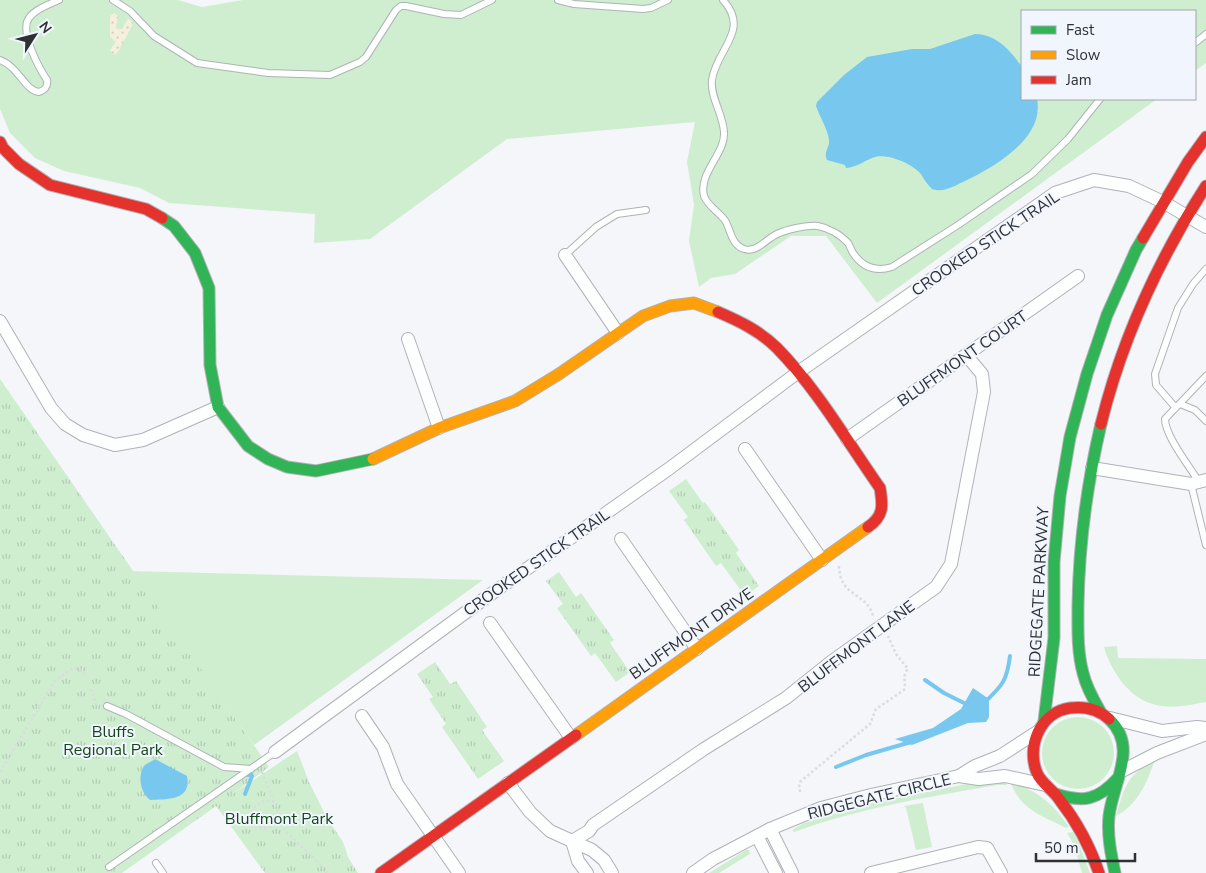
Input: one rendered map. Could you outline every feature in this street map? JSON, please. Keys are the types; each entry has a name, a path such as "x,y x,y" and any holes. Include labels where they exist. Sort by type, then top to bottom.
{"street":[{"name":"RIDGEGATE PARKWAY","path":"1120,775 1110,788 1098,796 1084,800 1070,799 1056,794 1045,786 1036,774 1032,760 1032,745 1040,727 1054,638 1054,562 1060,496 1070,437 1087,374 1107,315 1136,250 1163,202 1206,137"},
{"path":"0,142 3,148 19,164 50,185 146,209 174,226 195,253 209,288 210,365 218,407 248,446 268,459 286,467 316,471 368,460 439,428 515,401 559,374 643,316 670,306 694,303 715,310 747,325 776,347 797,373"},
{"name":"CROOKED STICK TRAIL","path":"275,752 484,599 670,468 797,373 1055,193 1094,180 1130,186 1163,202 1206,227"},
{"path":"1115,873 1109,822 1111,806 1125,750 1123,738 1118,728 1105,715 1082,671 1077,632 1079,565 1085,502 1114,382 1133,325 1161,263 1206,186"},
{"path":"565,255 618,333"},
{"name":"BLUFFMONT COURT","path":"847,439 1078,276"},
{"path":"0,322 51,408 65,424 83,436 116,445 143,440 218,407"},
{"path":"408,339 439,428"},
{"name":"BLUFFMONT LANE","path":"572,841 589,831 593,825 704,749 786,698 831,662 936,587 951,564 984,392 982,374 966,355"},
{"name":"BLUFFMONT DRIVE","path":"381,873 875,522 883,506 880,488 809,385 797,373"},
{"path":"745,449 822,560"},
{"path":"1092,468 1199,482"},
{"path":"621,539 697,649"},
{"path":"490,623 571,738"},
{"path":"1040,727 1053,714 1064,708 1076,706 1088,707 1105,715 1162,731 1197,727 1206,728"},
{"path":"362,716 383,747 396,784 459,873"},
{"name":"RIDGEGATE CIRCLE","path":"693,873 713,859 770,829 821,808 959,776 976,766 1000,756 1040,727"},
{"path":"1120,775 1157,753 1206,734"},
{"name":"RIDGEGATE CIRCLE","path":"959,776 979,779 1005,776 1045,786"},
{"path":"508,783 530,812 550,831 592,850 604,860 612,873"},
{"name":"RIDGEGATE PARKWAY","path":"1056,794 1082,829 1099,873"},
{"path":"770,829 792,873"},
{"path":"757,836 776,873"},
{"path":"572,841 578,861 587,873"},
{"path":"871,873 887,871 978,847 987,848 1001,873"}],"lane":[{"path":"0,60 17,71 30,89 39,92 46,88 46,80 32,50 26,24 33,14 60,0"},
{"path":"113,0 130,11 154,36 197,63 268,72 330,75 360,62 366,57 396,10 401,6 460,16 492,0"},
{"path":"558,0 574,4 643,9 651,8 668,0"},
{"path":"723,0 735,21 733,33 712,79 724,134 703,190 708,203 723,218 731,237 741,248 756,249 772,237 787,231 815,226 837,234 847,242 854,254 869,268 882,270 892,267 958,225 1032,174 1068,139 1099,100"},
{"path":"1196,42 1206,34"},
{"path":"565,255 596,227 617,214 646,210"},
{"path":"1206,269 1192,284 1178,308 1155,374 1156,386 1177,406 1195,410 1206,420"},
{"path":"1206,376 1168,414 1165,423 1170,436 1199,482 1206,545"},
{"path":"107,706 126,714 224,767 254,767"},
{"path":"109,867 275,752"},
{"path":"156,863 163,873"}],"path":[{"path":"840,563 839,567 843,583 847,590 864,601 874,618"},
{"path":"800,792 799,784 801,781 870,724 876,709 904,690 906,685 903,678 904,673 908,669 896,654 891,641 884,632"},
{"path":"0,772 54,681 73,668 82,671 86,677"},
{"path":"91,689 98,709"},
{"path":"254,767 263,774 286,832 320,864 326,873"},
{"path":"274,802 268,800 259,802 252,810 252,819 261,828 268,828 275,825 280,816"}],"green space":[{"path":"0,0 178,0 202,7 243,0 1206,0 1206,63 1196,70 1196,10 1021,10 1021,100 1156,100 877,303 826,236 791,236 735,274 711,278 699,287 689,241 694,205 687,162 695,122 507,139 370,239 314,243 315,214 169,203 140,188 64,171 35,158 10,133 0,109"},
{"name":"Bluffs Regional Park","path":"0,379 269,767 231,795 297,751 309,782 327,818 343,842 348,857 358,873 265,873 216,806 122,873 0,873"},
{"path":"686,479 739,550 736,553 759,586 745,596 721,563 716,566 684,520 688,517 669,491"},
{"path":"130,571 483,580 254,745"},
{"path":"559,572 576,597 581,593 614,640 610,643 630,672 616,682 595,653 591,656 557,608 563,604 546,581"},
{"path":"1117,646 1118,658 1206,659 1206,702 1168,707 1146,702 1137,697 1122,683 1116,674 1104,647"},
{"path":"435,662 450,684 456,681 487,727 482,730 504,761 478,779 442,727 446,724 429,699 433,697 417,674"},
{"path":"1078,717 1098,723 1108,733 1114,753 1108,773 1098,783 1078,789 1058,783 1048,773 1042,753 1048,733 1058,723"},
{"path":"1155,760 1141,792 1130,806 1116,816 1125,789 1132,777"},
{"path":"1005,780 1007,785 997,785 894,804 844,816 794,832 792,830 804,823 868,804 981,781"},
{"path":"1010,781 1036,793 1044,799 1057,811 1069,827 1066,828 1026,806"},
{"path":"923,803 932,847 916,850 904,806"},
{"path":"1073,832 1090,873 1082,873 1074,845 1067,833"},
{"path":"749,850 750,854 719,873 709,873"}],"sand":[{"path":"113,13 118,17 116,26 118,29 122,29 128,19 133,24 116,54 110,50 116,42 110,37 110,17"}],"water":[{"path":"975,34 988,36 999,42 1017,60 1021,66 1021,100 1037,100 1037,113 1033,126 1015,149 990,168 945,190 932,189 916,169 891,157 872,158 846,168 845,165 827,160 829,140 816,106 817,102 844,75 867,57 912,49 930,49"},
{"path":"973,688 989,699 989,717 986,722 968,723 912,745 895,739 933,728 961,709"},
{"path":"155,759 187,776 188,784 182,794 170,799 150,800 147,797 142,789 140,780 142,770 144,766"}],"waterway":[{"path":"985,702 1006,677 1010,656"},
{"path":"925,680 944,693 968,705"},
{"path":"836,767 866,755 911,742"},
{"path":"245,794 252,776 251,774 248,775"}],"traffic: fast":[{"path":"162,218 174,226 195,253 209,288 210,365 218,407 248,446 268,459 287,467 316,471 373,459"},
{"path":"1044,721 1054,638 1054,562 1060,496 1070,437 1087,374 1107,315 1143,238"},
{"path":"1100,711 1086,683 1081,665 1078,622 1080,559 1085,514 1101,424"},
{"path":"1109,719 1118,730 1122,741 1123,753 1122,765 1109,816 1109,837 1115,873"},
{"path":"1056,794 1066,797 1090,798 1104,791 1118,778"}],"traffic: slow":[{"path":"373,459 439,428 515,401 559,374 643,316 670,306 694,303 718,312"},
{"path":"576,735 868,527"}],"traffic: jam":[{"path":"1143,238 1188,162 1206,137"},
{"path":"0,142 3,148 19,164 50,185 146,209 162,218"},
{"path":"1101,424 1120,361 1144,300 1173,242 1206,186"},
{"path":"718,312 764,336 792,364 831,416 880,488 882,500 880,515 868,527"},
{"path":"1099,873 1077,825 1066,808 1039,777 1034,763 1033,752 1038,732 1043,723 1060,711 1081,707 1096,711 1109,719"},
{"path":"381,873 576,735"}],"park label":[{"name":"Bluffmont Park","path":"279,818"}]}
